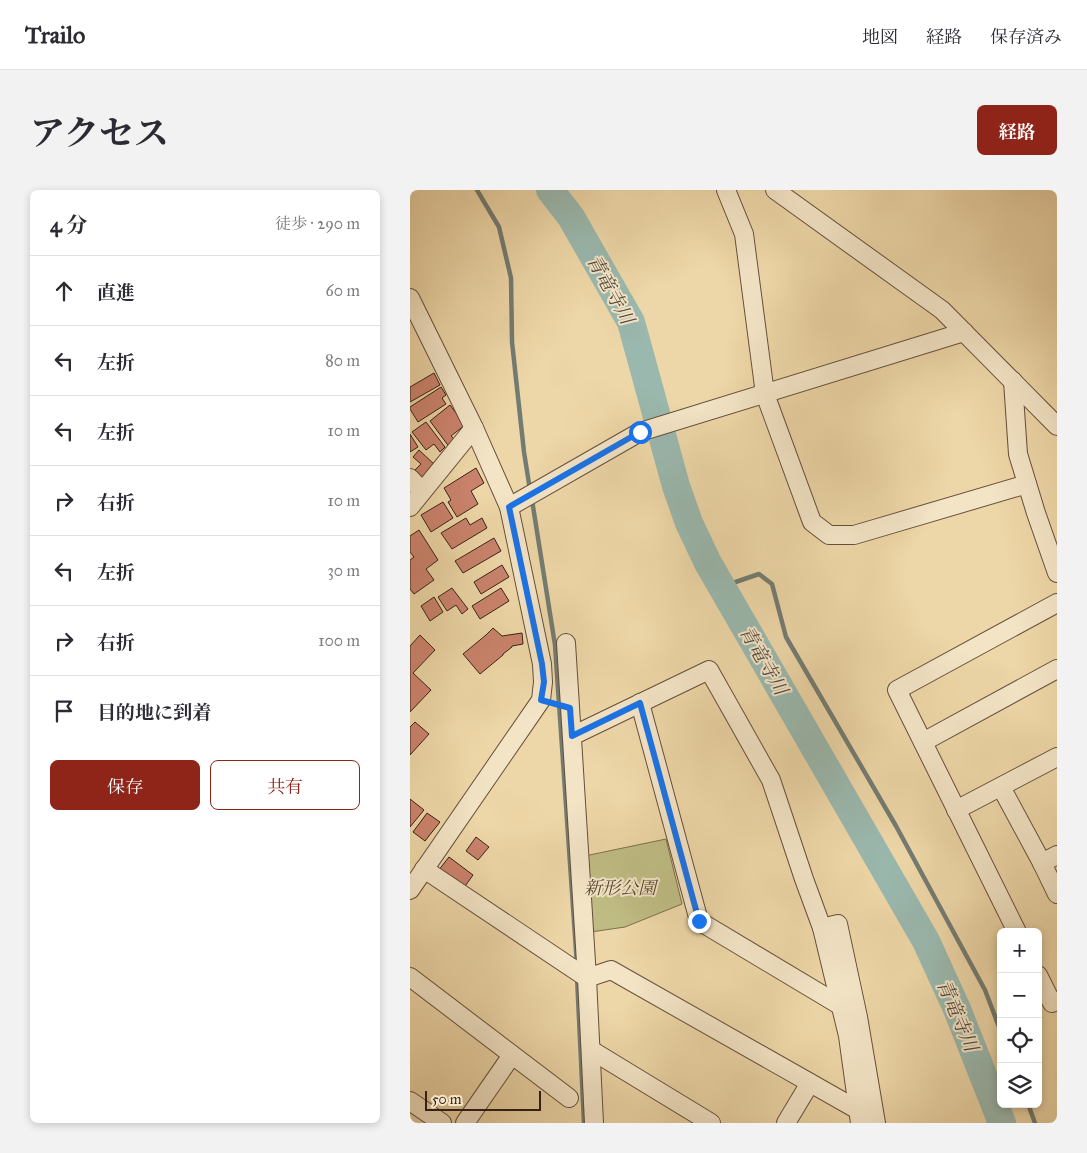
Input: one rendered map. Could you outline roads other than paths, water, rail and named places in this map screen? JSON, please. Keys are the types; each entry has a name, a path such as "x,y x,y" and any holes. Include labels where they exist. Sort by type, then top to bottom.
{"street":[{"path":"726,190 744,234 765,394 812,522 829,535 854,535 1027,484"},
{"path":"775,190 942,310 1013,382 1055,420"},
{"path":"410,298 474,428 509,507 542,664 544,682 541,700 410,890"},
{"path":"509,507 640,432 964,332"},
{"path":"1013,382 1018,454 1057,573"},
{"path":"410,507 474,428"},
{"path":"410,478 422,491"},
{"path":"1015,928 897,690 1057,603"},
{"path":"566,644 594,1123"},
{"path":"922,742 1057,669"},
{"path":"572,736 709,670 771,780 822,928 848,1036 859,1117"},
{"path":"541,700 570,708"},
{"path":"640,703 699,921 841,1006"},
{"path":"956,810 1057,757"},
{"path":"1001,787 1049,859 1057,894"},
{"path":"424,870 587,978"},
{"path":"822,928 838,924 858,1017 876,1123"},
{"path":"587,978 611,970 810,1083 859,1117"},
{"path":"410,977 569,1098"},
{"path":"1042,983 1052,1003 1057,1000"},
{"path":"591,1050 711,1123"},
{"path":"465,1123 512,1055"},
{"path":"786,1123 810,1083"},
{"path":"410,1101 442,1123"}],"waterway":[{"path":"477,190 499,227 511,278 512,342 530,490"},
{"name":"青竜寺川","path":"550,190 571,217 631,322 676,486 689,523 708,563 926,941 957,1009 1002,1123"},
{"path":"532,500 555,645 577,965"},
{"path":"721,587 759,574 772,584 786,637 896,826 985,990 997,1022"},
{"path":"577,977 584,1123"},
{"path":"1029,1108 1035,1123"}],"park label":[{"name":"新形公園","path":"620,888"}]}
